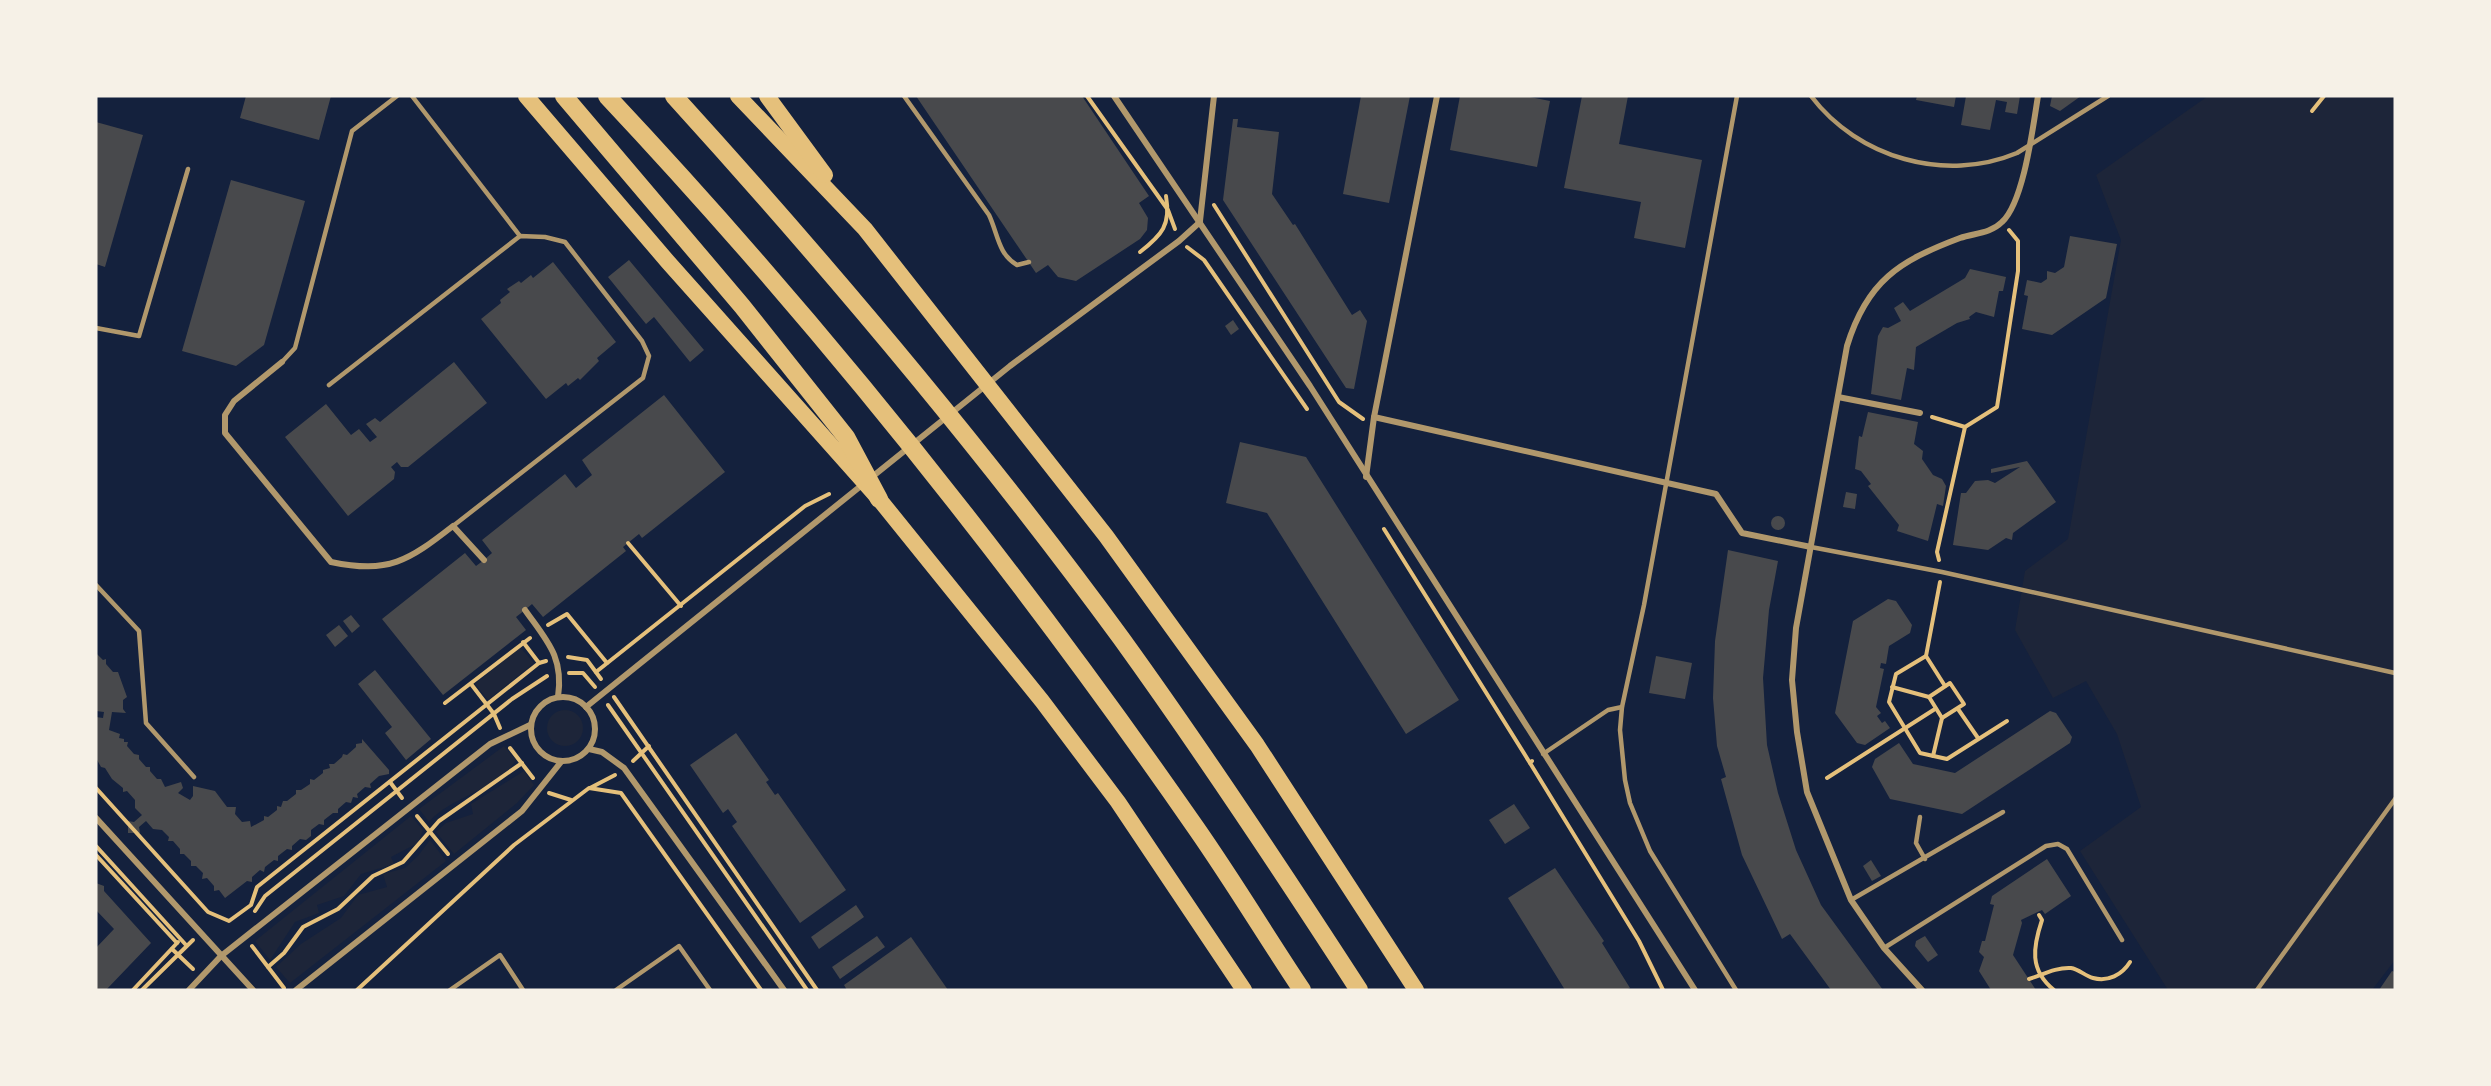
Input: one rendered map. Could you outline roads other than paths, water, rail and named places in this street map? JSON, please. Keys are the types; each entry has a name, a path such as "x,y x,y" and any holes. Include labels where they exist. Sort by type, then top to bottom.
{"highway":[{"path":"526,96 668,262 879,499 1042,701 1118,802 1244,990"},
{"path":"564,96 742,306 846,437 879,499"},
{"path":"607,96 750,252 957,501 1080,664 1197,830 1302,990"},
{"path":"674,96 902,355 999,478 1120,638 1246,815 1359,990"},
{"path":"738,96 865,229"},
{"path":"767,96 865,229 1050,464 1178,634 1263,754 1416,990"}],"street":[{"path":"1114,96 1310,386 1695,990"},
{"path":"586,707 1010,366 1179,241 1200,222 1214,96"},
{"path":"1366,477 1374,417 1437,96"},
{"path":"1922,990 1884,948 1851,900 1807,792 1797,732 1792,680 1796,628 1847,346 1856,317 1871,293 1891,273 1920,253 1964,237 1987,232 2003,222 2012,208 2023,176 2038,96"},
{"path":"282,362 234,401 225,415 225,433 331,562 357,568 384,567 411,556 453,526 484,560"},
{"path":"1838,397 1920,413"},
{"path":"1374,417 1716,494 1742,533 1811,547"},
{"path":"525,610 557,659 558,697"},
{"path":"558,697 576,699 586,707 595,726 594,737 589,748 581,756 561,762 550,759 535,747 530,725 538,708 558,697"},
{"path":"189,990 221,956 490,744 530,725"},
{"path":"589,748 602,752 624,768 784,990"},
{"path":"296,990 522,811 561,762"},
{"path":"96,818 253,990"}],"lane":[{"path":"282,362 295,348 352,131 397,96"},
{"path":"412,96 520,236"},
{"path":"904,96 989,215 999,237 1000,248 1007,259 1017,265 1029,262"},
{"path":"1736,990 1650,851 1639,827 1623,769 1622,707 1737,96"},
{"path":"1811,96 1851,135 1879,152 1939,166 1968,166 2001,160 2017,153 2108,96"},
{"path":"96,328 139,336 188,169"},
{"path":"329,385 520,236 545,237 566,242 642,341 649,356 644,378 453,526"},
{"path":"1811,547 1942,572 2395,673"},
{"path":"96,585 139,631 146,723 194,777"},
{"path":"1543,754 1608,710 1622,707"},
{"path":"2257,990 2395,799"},
{"path":"1851,900 2003,812"},
{"path":"1920,817 1916,843 1925,859"},
{"path":"1884,948 2046,846 2058,844 2067,849 2122,940"},
{"path":"616,990 679,946 710,990"},
{"path":"450,990 500,955 523,990"}]}
